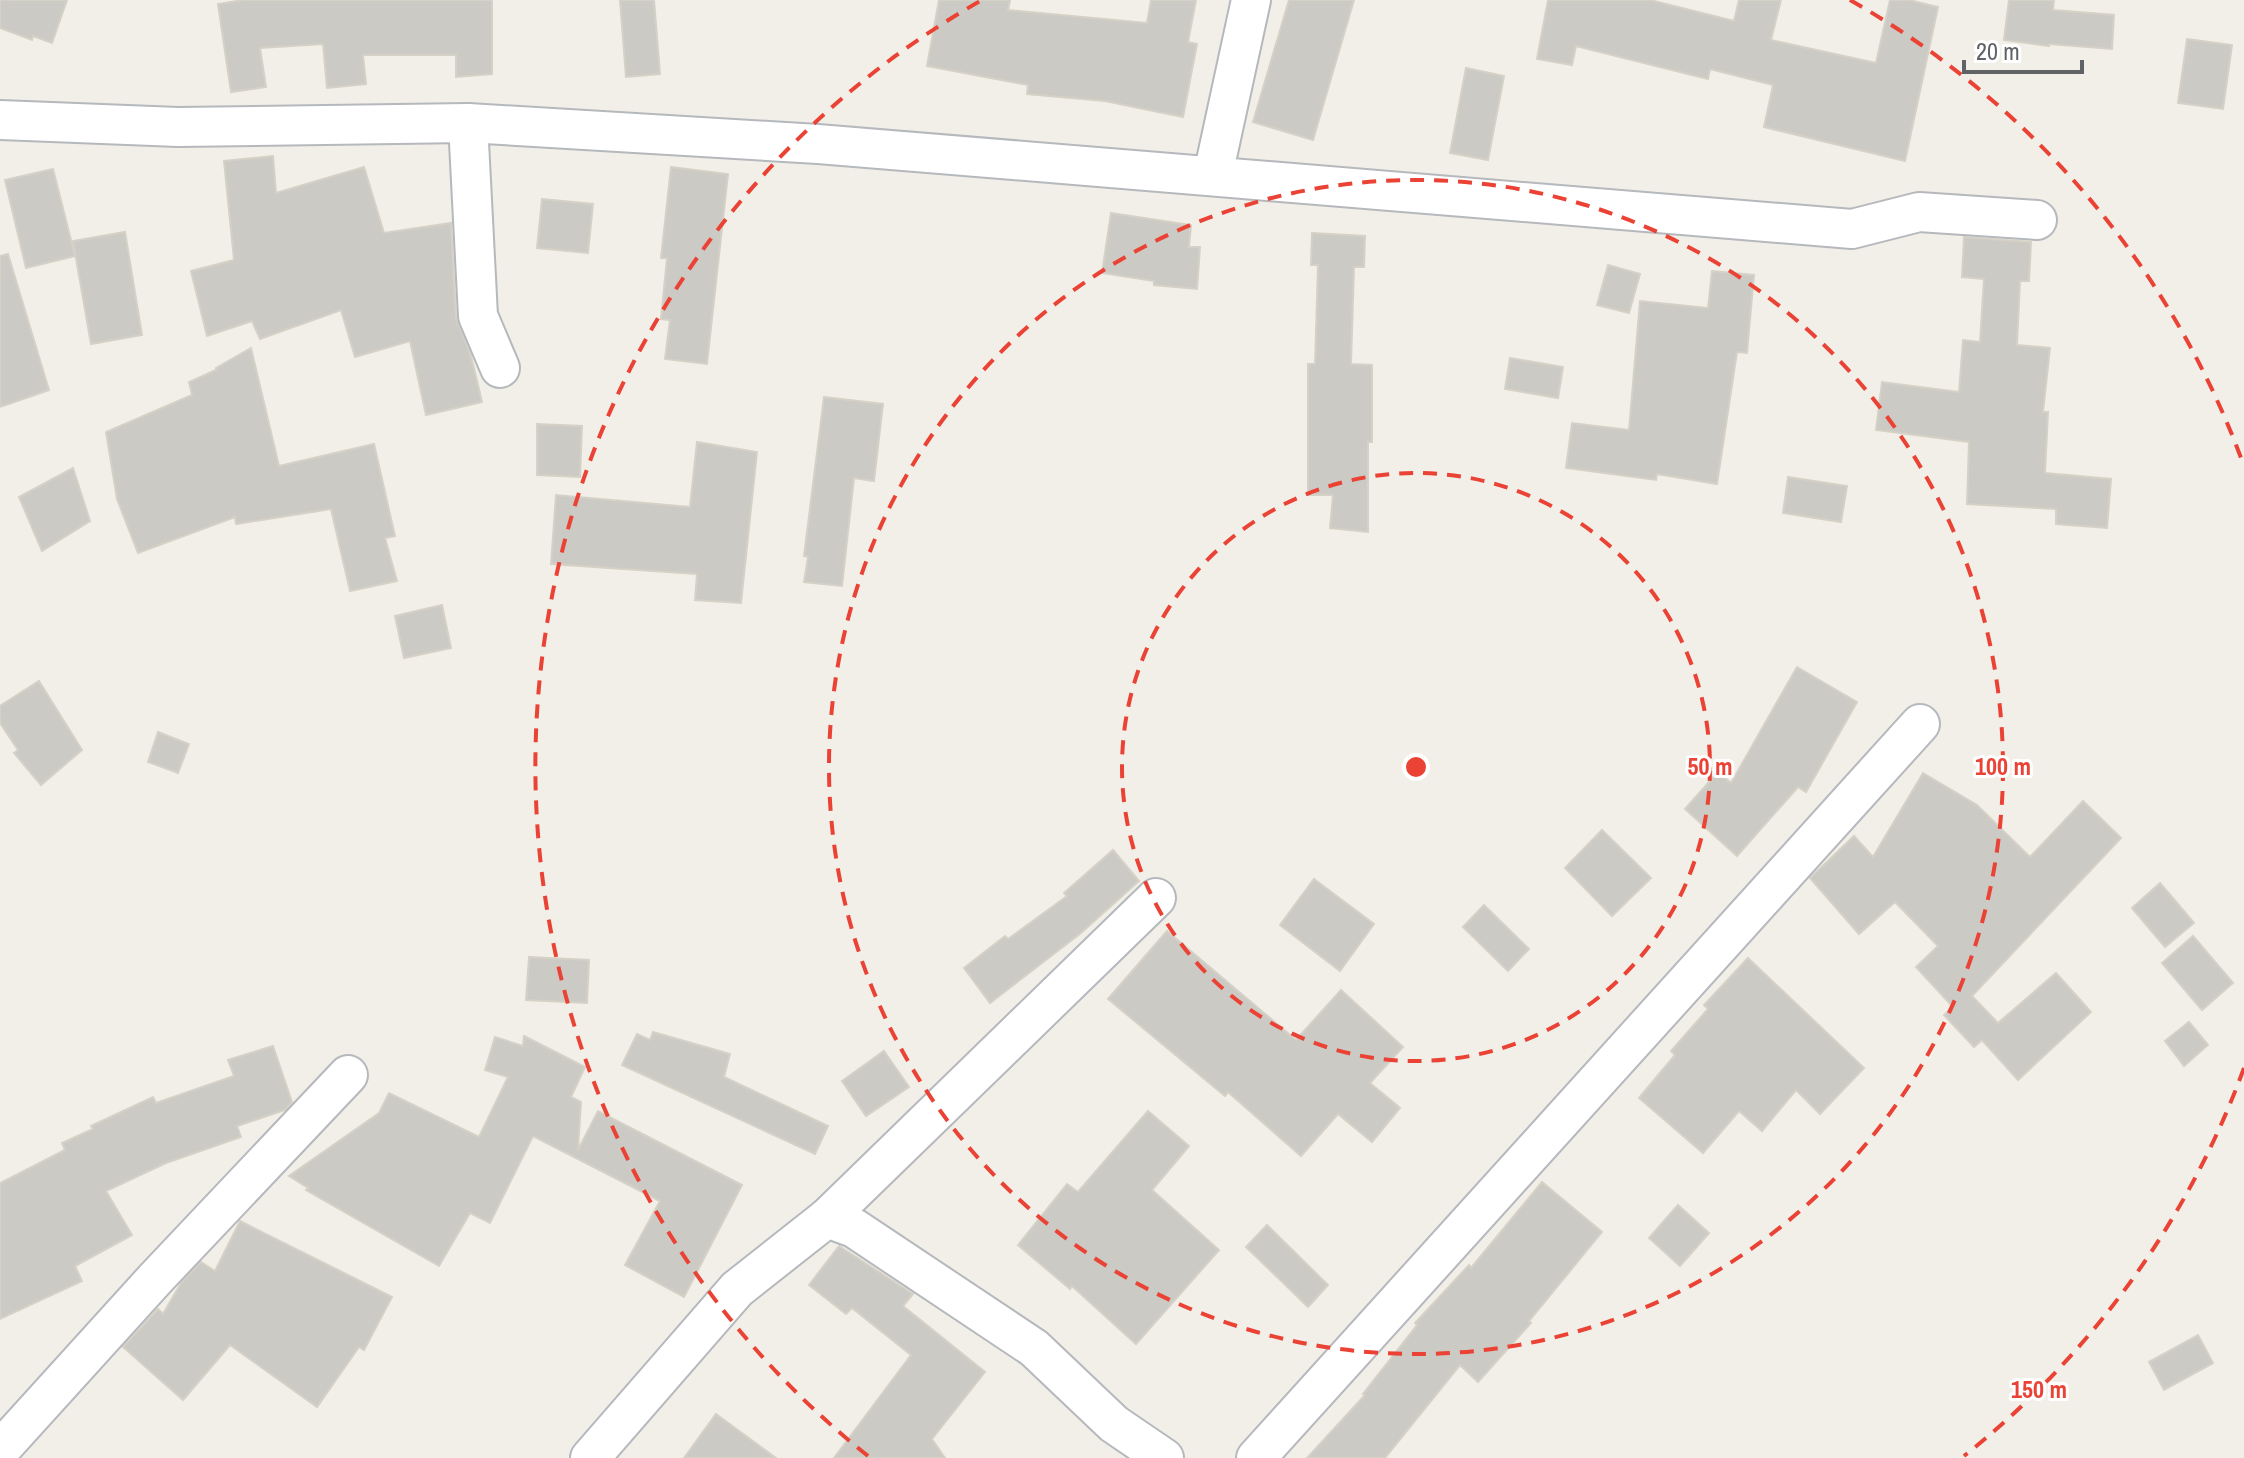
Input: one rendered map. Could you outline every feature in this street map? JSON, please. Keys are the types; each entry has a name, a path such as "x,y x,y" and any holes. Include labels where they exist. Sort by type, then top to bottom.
{"street":[{"path":"1213,175 1251,0"},
{"path":"0,120 178,127 468,123 818,144 1852,229 1919,212 2037,220"},
{"path":"468,123 478,316 500,368"},
{"path":"1256,1458 1920,724"},
{"path":"590,1458 737,1289 827,1218 1156,898"},
{"path":"0,1450 156,1278 348,1075"},
{"path":"827,1218 854,1228 1034,1348 1114,1424 1164,1458"}],"building":[{"path":"0,0 67,0 52,43 33,36 32,40 0,28"},
{"path":"243,0 492,0 492,74 456,77 456,55 363,55 366,84 327,88 323,44 260,48 266,87 231,92 218,4"},
{"path":"620,0 654,0 660,74 626,77"},
{"path":"939,0 1010,0 1008,10 1147,23 1151,0 1196,0 1188,42 1197,44 1183,117 1105,101 1027,94 1028,85 927,66"},
{"path":"1289,0 1354,0 1313,140 1253,122"},
{"path":"1548,0 1650,0 1734,21 1739,0 1781,0 1771,40 1876,63 1890,0 1909,0 1938,7 1905,161 1764,127 1773,85 1710,69 1708,79 1576,46 1572,65 1537,59"},
{"path":"2009,0 2054,0 2053,10 2114,15 2112,49 2004,40"},
{"path":"2187,39 2232,45 2223,109 2178,103"},
{"path":"1466,68 1504,76 1488,160 1450,153"},
{"path":"273,156 276,193 364,167 384,233 451,223 456,318 471,356 482,402 426,415 410,341 355,357 341,310 260,339 252,321 207,336 191,271 234,260 224,161"},
{"path":"671,167 728,174 707,364 665,359 670,320 661,319 667,258 661,258"},
{"path":"53,169 75,256 26,268 5,180"},
{"path":"542,199 593,204 588,253 537,248"},
{"path":"1111,213 1191,225 1189,247 1200,247 1197,289 1154,285 1154,281 1102,273"},
{"path":"125,232 142,335 91,344 73,241"},
{"path":"1312,233 1365,236 1364,267 1354,267 1351,364 1372,365 1368,532 1330,528 1333,495 1308,495 1308,364 1315,364 1318,265 1311,265"},
{"path":"1964,237 2031,242 2029,281 2020,281 2017,345 2050,348 2043,412 2048,412 2045,473 2111,479 2107,528 2056,524 2056,509 1967,504 1969,442 1876,430 1882,382 1959,392 1963,340 1980,342 1984,279 1962,277"},
{"path":"8,254 49,390 0,407 0,256"},
{"path":"1608,265 1640,274 1629,313 1597,305"},
{"path":"1712,271 1754,275 1747,353 1737,352 1717,484 1657,474 1656,480 1566,468 1572,423 1629,430 1640,301 1708,308"},
{"path":"251,348 279,466 374,444 395,536 385,538 397,581 350,591 331,509 236,524 235,517 138,553 117,499 106,432 192,395 189,382 216,370"},
{"path":"1510,358 1563,367 1558,398 1505,389"},
{"path":"824,397 883,404 874,481 854,478 842,586 804,582 808,557 804,556"},
{"path":"537,424 582,426 580,477 537,475"},
{"path":"697,442 757,452 741,603 695,600 697,574 551,564 556,495 690,507"},
{"path":"73,468 90,521 42,551 19,497"},
{"path":"1788,477 1847,486 1841,522 1783,513"},
{"path":"442,605 451,648 404,658 395,616"},
{"path":"1797,667 1857,702 1806,792 1798,787 1737,856 1685,809 1718,772 1731,783"},
{"path":"39,681 82,750 41,785 14,753 18,750 0,723 0,706"},
{"path":"158,732 189,744 178,773 148,762"},
{"path":"1923,773 1977,805 2030,857 2083,801 2121,838 1972,996 1998,1023 2056,973 2091,1012 2018,1080 1982,1040 1974,1047 1944,1015 1953,1007 1916,967 1938,946 1895,902 1859,934 1810,878 1854,836 1873,857"},
{"path":"1602,830 1651,878 1612,916 1565,868"},
{"path":"1113,850 1139,881 1081,933 990,1003 964,968 1005,936 1008,939 1067,896 1064,893"},
{"path":"1314,879 1374,924 1340,971 1280,925"},
{"path":"2160,883 2194,923 2165,947 2132,908"},
{"path":"1484,905 1529,949 1508,971 1463,927"},
{"path":"1167,931 1296,1040 1341,990 1403,1047 1370,1083 1400,1108 1372,1142 1338,1114 1301,1156 1228,1092 1225,1096 1108,999"},
{"path":"2193,936 2233,983 2202,1010 2162,963"},
{"path":"529,957 589,960 587,1003 526,1000"},
{"path":"1748,958 1864,1068 1820,1114 1796,1090 1762,1131 1739,1111 1703,1153 1639,1098 1675,1055 1671,1051 1708,1009 1704,1005"},
{"path":"2189,1022 2208,1045 2184,1066 2165,1041"},
{"path":"653,1032 730,1054 724,1077 828,1126 815,1154 622,1065 637,1034 650,1040"},
{"path":"524,1036 585,1067 571,1097 581,1102 578,1150 598,1111 742,1185 684,1297 625,1265 660,1201 533,1136 490,1223 470,1213 439,1266 306,1190 308,1188 289,1176 379,1113 389,1093 479,1137 508,1077 485,1070 495,1037 523,1046"},
{"path":"273,1046 292,1102 285,1110 237,1126 241,1137 166,1163 106,1191 132,1235 75,1266 82,1281 0,1319 0,1183 65,1150 62,1143 93,1129 91,1126 153,1097 156,1103 234,1076 228,1060"},
{"path":"884,1051 909,1087 866,1116 842,1081"},
{"path":"1148,1111 1189,1146 1152,1190 1219,1250 1136,1344 1072,1286 1070,1289 1018,1245 1067,1184 1078,1192"},
{"path":"1542,1182 1602,1232 1529,1321 1531,1323 1478,1382 1460,1365 1385,1458 1307,1458 1365,1395 1417,1325 1415,1323 1469,1265 1471,1268"},
{"path":"1678,1205 1709,1233 1680,1266 1649,1238"},
{"path":"240,1221 392,1297 364,1350 359,1347 317,1407 230,1345 183,1400 123,1347 158,1309 163,1314 181,1283 201,1262 215,1271"},
{"path":"1267,1225 1328,1285 1308,1307 1246,1247"},
{"path":"839,1246 913,1294 903,1306 985,1372 932,1439 945,1458 834,1458 911,1355 852,1308 846,1314 809,1285"},
{"path":"2198,1335 2213,1363 2164,1390 2149,1362"},
{"path":"716,1414 776,1458 684,1458"}]}
